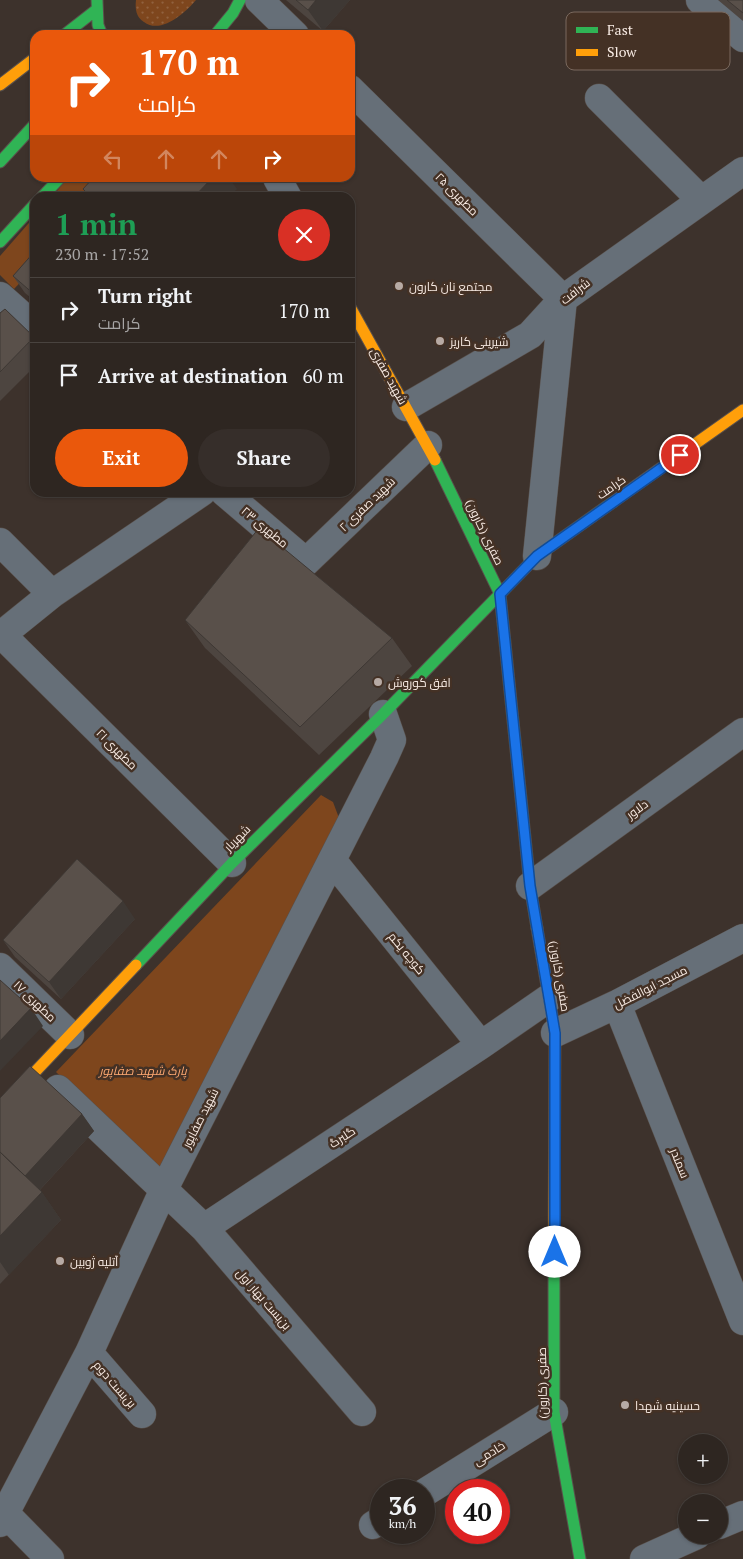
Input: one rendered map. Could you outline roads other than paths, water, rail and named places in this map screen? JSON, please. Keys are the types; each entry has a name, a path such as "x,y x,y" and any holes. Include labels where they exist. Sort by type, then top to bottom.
{"street":[{"path":"219,30 233,13 240,0"},
{"path":"259,0 290,30"},
{"path":"700,0 714,12"},
{"path":"97,5 98,30"},
{"path":"70,30 97,5"},
{"path":"730,27 743,38"},
{"path":"0,85 30,62"},
{"name":"مطهری ۲۵","path":"355,94 563,299"},
{"path":"599,98 701,200"},
{"path":"0,162 30,129"},
{"name":"شرافت","path":"406,407 530,335 563,299 743,171"},
{"path":"47,192 56,182"},
{"path":"0,242 30,209"},
{"path":"0,296 30,323"},
{"path":"537,556 563,299"},
{"name":"شهید صفری","path":"355,316 428,445"},
{"name":"کرامت","path":"500,594 537,556 743,410"},
{"name":"شهید صفری ۲","path":"306,562 428,445"},
{"name":"صفری (کارون)","path":"428,445 500,594 530,886 555,1033 554,1412 580,1559"},
{"path":"1,635 52,594 195,497"},
{"name":"مطهری ۲۳","path":"230,497 306,562"},
{"path":"0,542 52,594"},
{"name":"شهریار","path":"0,1109 232,863 383,714 500,594"},
{"name":"مطهری ۲۱","path":"1,635 232,863"},
{"name":"شهید صفاپور","path":"2,1515 89,1353 164,1189 384,758 392,740 383,714"},
{"name":"دلاور","path":"530,886 743,732"},
{"name":"کوچه یکم","path":"332,860 481,1045"},
{"name":"مسجد ابوالفضل","path":"555,1033 617,1004 743,938"},
{"name":"مطهری ۱۷","path":"0,967 70,1035"},
{"name":"گلبرگ","path":"204,1228 549,998"},
{"name":"سمندر","path":"617,1004 743,1321"},
{"name":"بن‌بست بهار اول","path":"58,1089 204,1228 362,1412"},
{"name":"بن‌بست دوم","path":"89,1353 142,1414"},
{"name":"خادمی","path":"435,1486 554,1412"},
{"path":"2,1515 50,1559"},
{"path":"728,1522 743,1515"},
{"path":"644,1559 678,1544"}],"place":[{"name":"مجتمع نان کارون","path":"399,286"},
{"name":"شیرینی کاریز","path":"440,341"},
{"name":"افق کوروش","path":"378,682"},
{"name":"آتلیه ژوبین","path":"60,1261"},
{"name":"حسینیه شهدا","path":"625,1405"}],"park label":[{"name":"پارک شهید صفاپور","path":"143,1070"}]}
